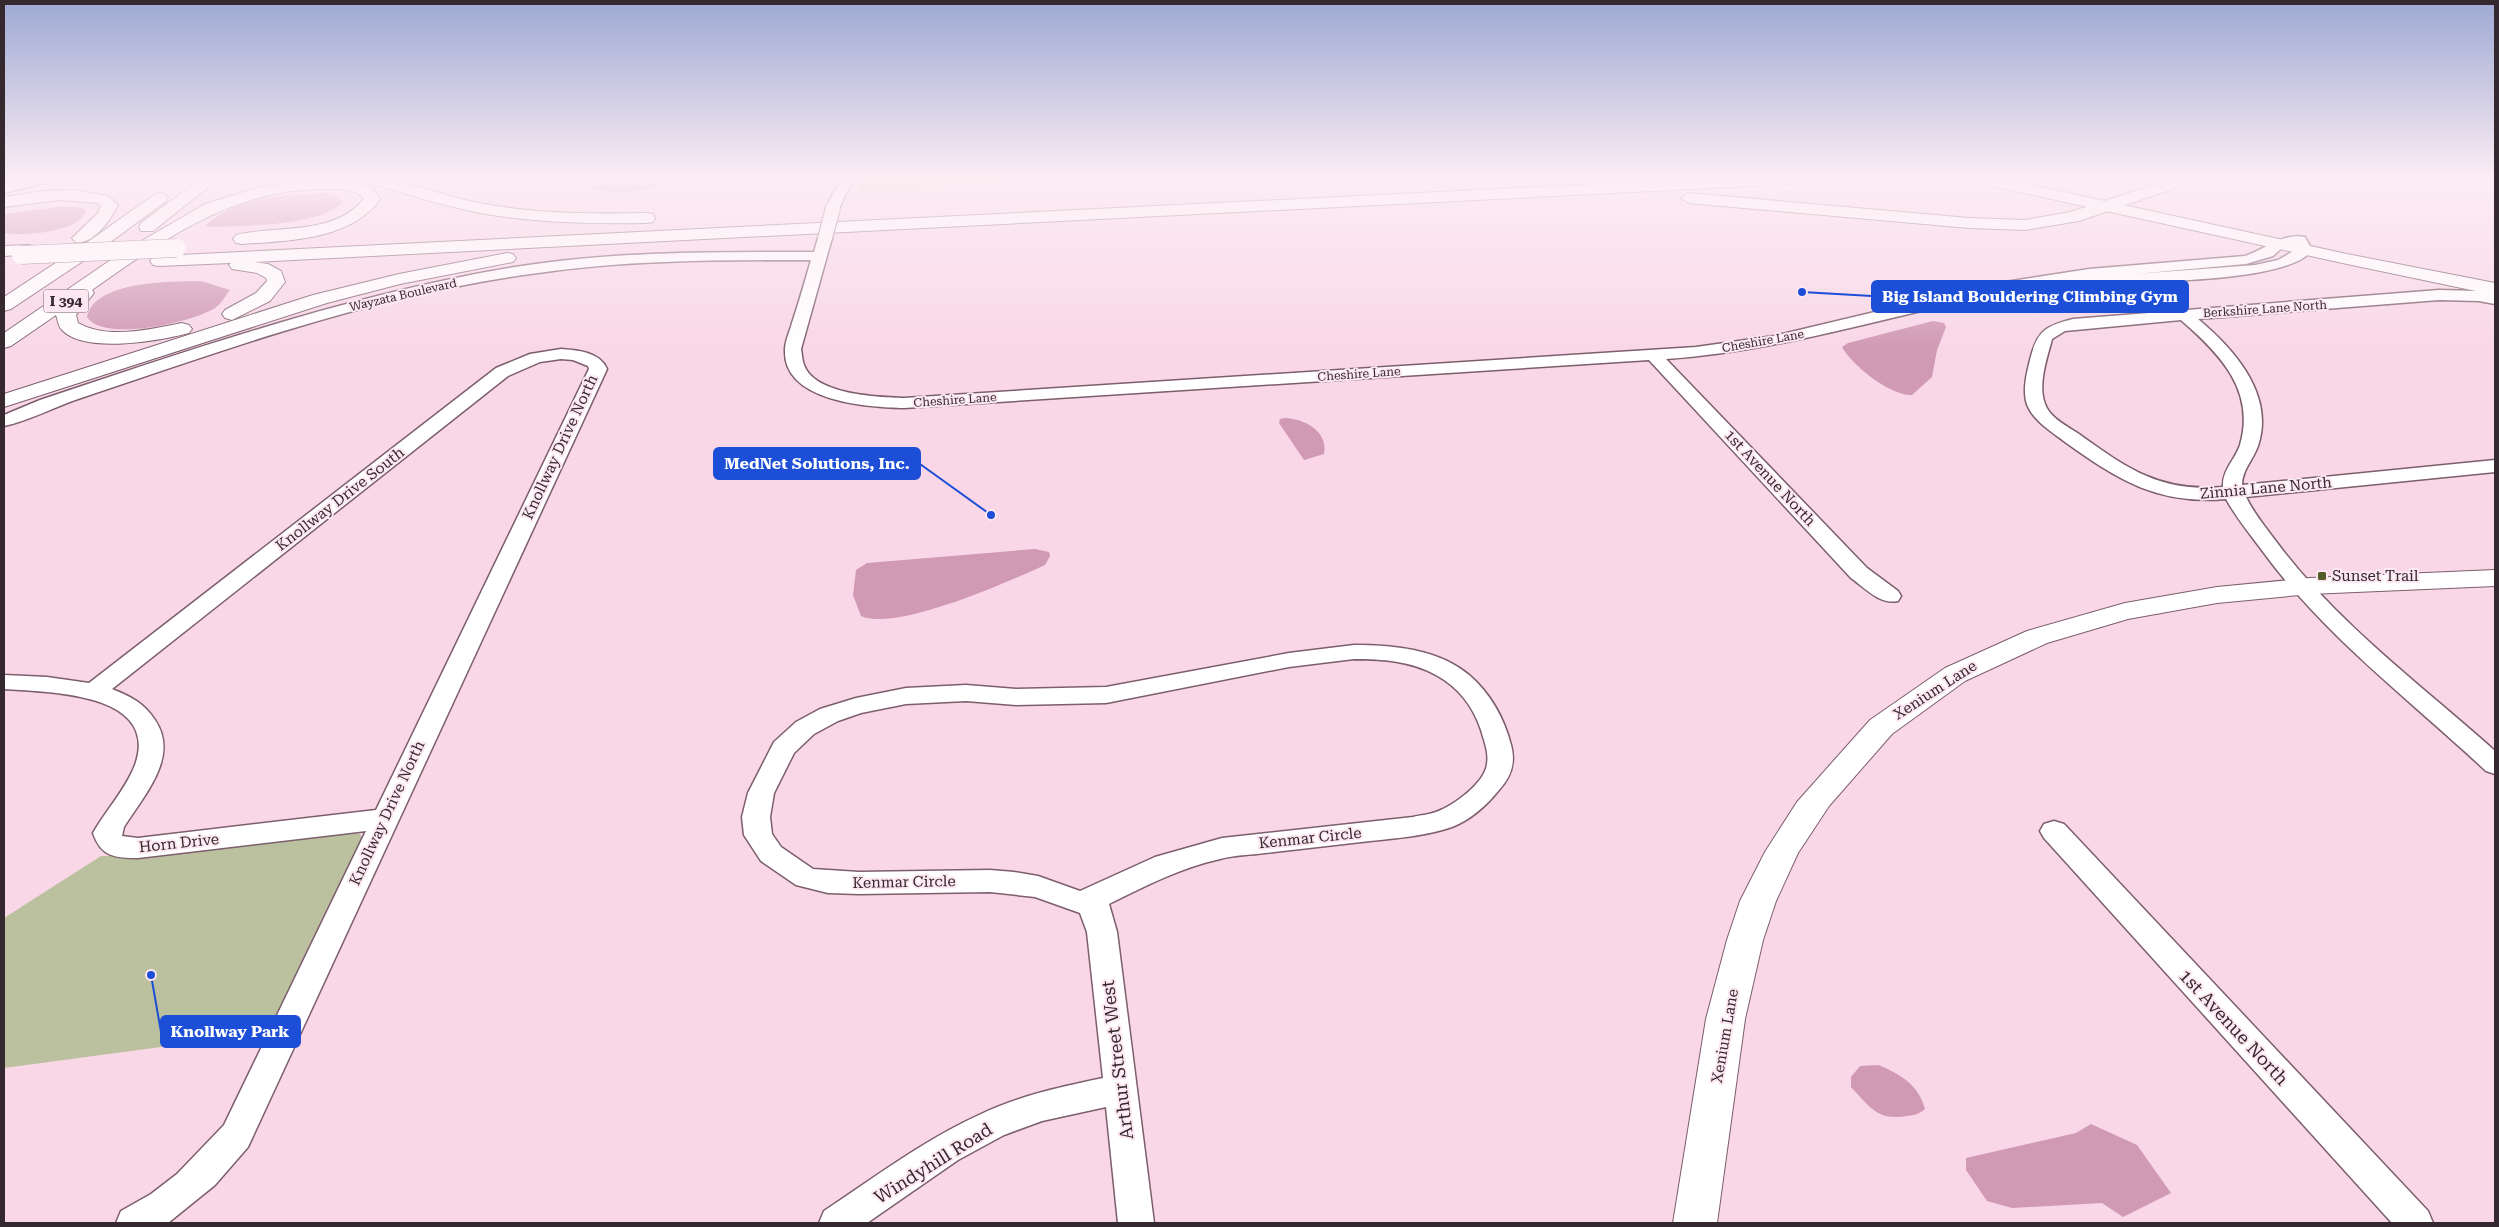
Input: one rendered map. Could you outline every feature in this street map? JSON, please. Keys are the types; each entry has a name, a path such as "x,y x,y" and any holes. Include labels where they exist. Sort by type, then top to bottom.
{"main road":[{"path":"71,249 85,235"},
{"path":"11,268 71,249 90,235"},
{"path":"4,305 108,235"},
{"path":"4,329 136,235"},
{"path":"71,249 131,254 158,262 246,266 272,272 276,282 268,293 242,310 189,327 115,336 90,335 73,329 66,323 66,315 75,301 131,254 155,235"},
{"path":"131,254 164,235"},
{"path":"225,240 282,235"},
{"path":"11,268 47,266 184,245 544,235"},
{"path":"158,262 672,235"},
{"path":"4,401 305,304 418,275 555,251 731,235"},
{"path":"2242,235 2278,244 2303,245 2495,282"},
{"path":"2258,235 2495,289"},
{"name":"I 394","path":"11,268 71,249"},
{"name":"I 394","path":"4,342 131,254"},
{"name":"Xenium Lane","path":"1695,1223 1725,1027 1746,938 1759,900 1776,863 1800,822 1847,761 1891,718 1926,693 1986,658 2033,637 2132,608 2237,592 2301,586 2495,578"}],"street":[{"name":"Cheshire Lane","path":"814,235 820,256 793,349 792,361 805,379 818,387 848,397 877,402 934,402 1654,356 1774,341 1992,289 2108,271 2238,261 2268,254 2278,244"},
{"name":"Cheshire Lane","path":"2061,279 2108,280 2248,269 2282,263 2303,245"},
{"name":"Wayzata Boulevard","path":"4,421 77,394 313,317 366,302 452,283 560,266 638,258 820,256"},
{"name":"Berkshire Lane North","path":"2055,426 2040,412 2034,395 2042,344 2051,332 2080,323 2439,295 2479,296 2495,300"},
{"path":"2184,315 2222,349 2239,372 2250,398 2253,415 2252,434 2248,447 2234,472 2233,492 2278,559 2340,627 2409,691 2495,765"},
{"name":"Knollway Drive South","path":"94,691 502,372 528,360 562,354 586,357 596,363 598,369"},
{"name":"1st Avenue North","path":"1654,356 1859,573 1890,596"},
{"name":"Knollway Drive North","path":"134,1223 184,1191 214,1163 236,1136 598,369"},
{"name":"Zinnia Lane North","path":"2055,426 2120,473 2145,485 2189,495 2495,466"},
{"name":"Kenmar Circle","path":"1354,652 1392,652 1422,660 1457,678 1470,689 1491,721 1500,750 1500,768 1481,794 1463,809 1443,820 1413,827 1222,848 1165,864 1094,898 1079,902 1038,887 990,881 859,883 828,882 806,878 771,854 758,835 756,817 761,793 783,748 805,728 829,715 856,706 906,696 966,693 1016,697 1106,695 1289,660 1354,652"},
{"name":"Horn Drive","path":"4,682 94,691 137,712 147,723 151,738 151,753 145,771 107,833 110,842 122,848 138,848 384,819"},
{"name":"1st Avenue North","path":"2054,831 2415,1223"},
{"name":"Arthur Street West","path":"1094,898 1094,910 1102,932 1136,1223"},
{"name":"Windyhill Road","path":"837,1223 980,1130 1046,1105 1120,1089"}],"green space":[{"path":"349,832 360,834 362,838 273,1032 4,1068 4,918 101,856 133,856"}],"shaded area":[{"path":"201,281 230,290 222,302 215,308 188,319 149,328 111,329 96,325 87,317 93,305 104,296 119,290 154,283"},
{"path":"1933,321 1944,323 1946,327 1937,350 1932,377 1912,395 1893,390 1872,378 1854,362 1842,347 1848,343"},
{"path":"1280,419 1300,421 1314,428 1322,439 1324,454 1304,460 1279,423"},
{"path":"1035,549 1049,552 1050,556 1045,565 980,593 925,611 899,617 877,619 861,616 853,595 856,570 867,563"},
{"path":"1879,1065 1902,1077 1914,1087 1925,1109 1915,1115 1897,1117 1881,1114 1869,1106 1851,1087 1851,1077 1860,1066"},
{"path":"2091,1124 2137,1145 2171,1193 2123,1217 2102,1203 2012,1208 1987,1201 1966,1170 1966,1158 2076,1133"}],"place":[{"name":"Big Island Bouldering Climbing Gym","path":"1802,292"},
{"name":"MedNet Solutions, Inc.","path":"991,515"},
{"name":"Sunset Trail","path":"2322,576"},
{"name":"Knollway Park","path":"151,975"}]}
